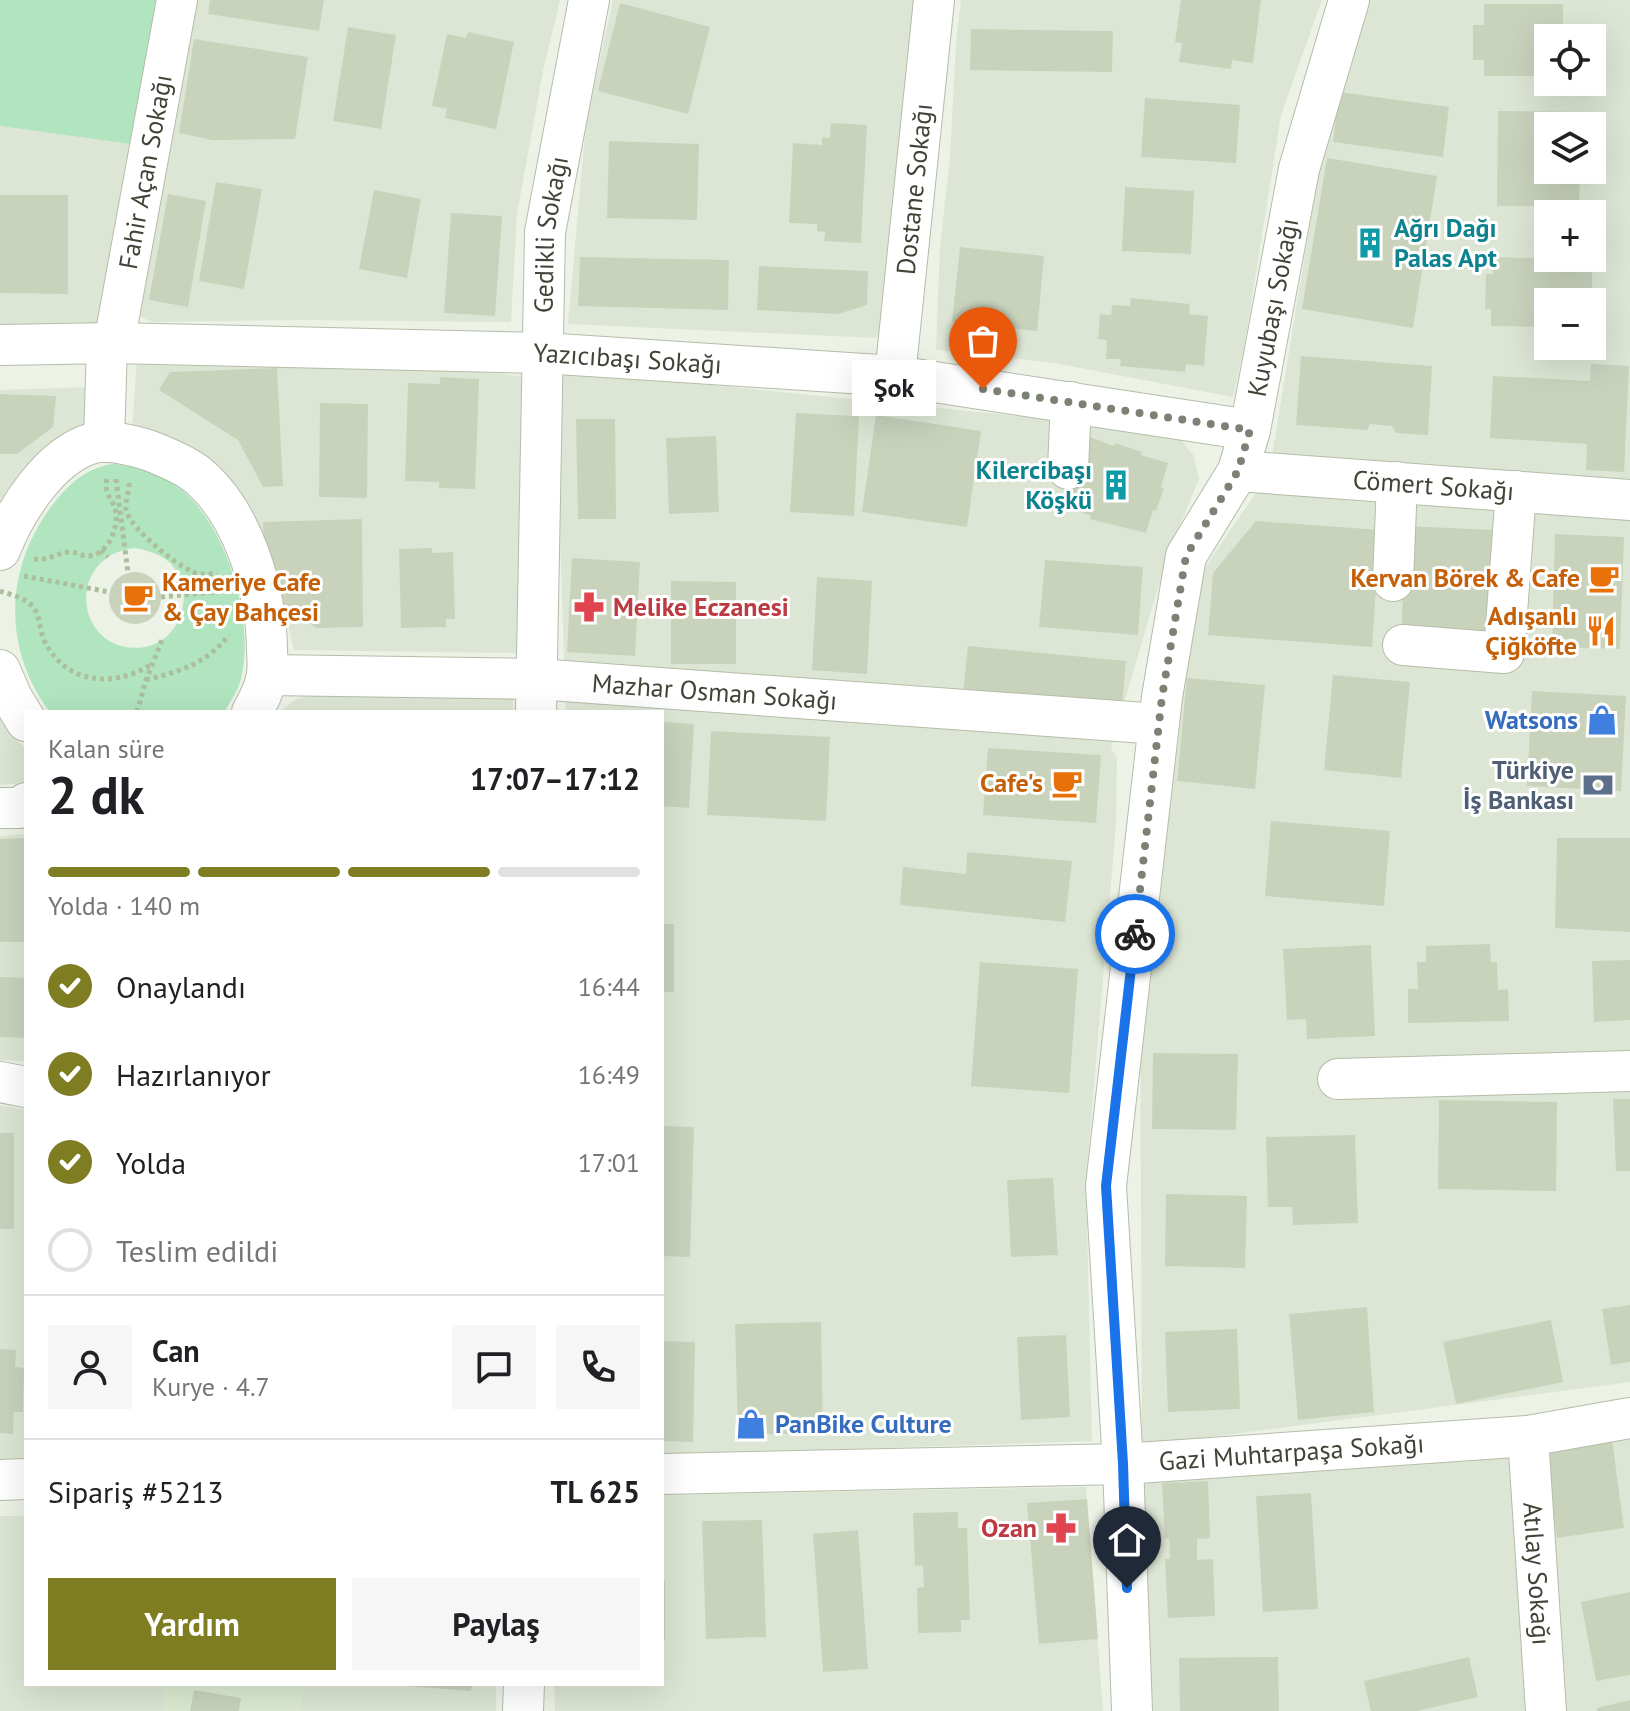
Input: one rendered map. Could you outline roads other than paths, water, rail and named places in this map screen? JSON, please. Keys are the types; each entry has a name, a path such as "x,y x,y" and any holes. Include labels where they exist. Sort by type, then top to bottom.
{"street":[{"name":"Fahir Açan Sokağı","path":"111,343 177,0"},
{"name":"Gedikli Sokağı","path":"536,695 545,232 589,0"},
{"name":"Dostane Sokağı","path":"895,376 934,0"},
{"name":"Kuyubaşı Sokağı","path":"1132,1711 1123,1464 1106,1186 1159,724 1186,556 1238,471 1250,430 1299,169 1349,0"},
{"name":"Yazıcıbaşı Sokağı","path":"0,345 111,343 543,353 895,376 1250,430"},
{"path":"110,452 111,343"},
{"path":"1068,469 1071,402"},
{"path":"7,553 23,503 51,471 78,449 95,442 110,452 146,449 172,459 195,473 228,512 259,587 264,614 267,675 263,692 253,710"},
{"name":"Cömert Sokağı","path":"1238,471 1630,500"},
{"path":"1393,581 1397,482"},
{"path":"1403,645 1504,653 1516,491"},
{"path":"0,670 24,718"},
{"name":"Mazhar Osman Sokağı","path":"267,675 536,695 1159,724"},
{"path":"0,808 20,808 24,805"},
{"path":"1338,1079 1630,1071"},
{"path":"0,1082 24,1087"},
{"name":"Gazi Muhtarpaşa Sokağı","path":"664,1474 1123,1464 1528,1436 1630,1418"},
{"name":"Atılay Sokağı","path":"1528,1436 1546,1711"},
{"path":"0,1480 24,1479"},
{"path":"523,1711 524,1686"}],"place":[{"name":"Ağrı Dağı Palas Apt","path":"1370,243"},
{"name":"Şok","path":"983,389"},
{"name":"Kilercibaşı Köşkü","path":"1116,485"},
{"name":"Kervan Börek & Cafe","path":"1604,578"},
{"name":"Kameriye Cafe & Çay Bahçesi","path":"138,597"},
{"name":"Melike Eczanesi","path":"589,607"},
{"name":"Adışanlı Çiğköfte","path":"1601,631"},
{"name":"Watsons","path":"1602,720"},
{"name":"Cafe's","path":"1067,783"},
{"name":"Türkiye İş Bankası","path":"1598,785"},
{"name":"PanBike Culture","path":"751,1424"},
{"name":"Ozan","path":"1061,1528"}]}
